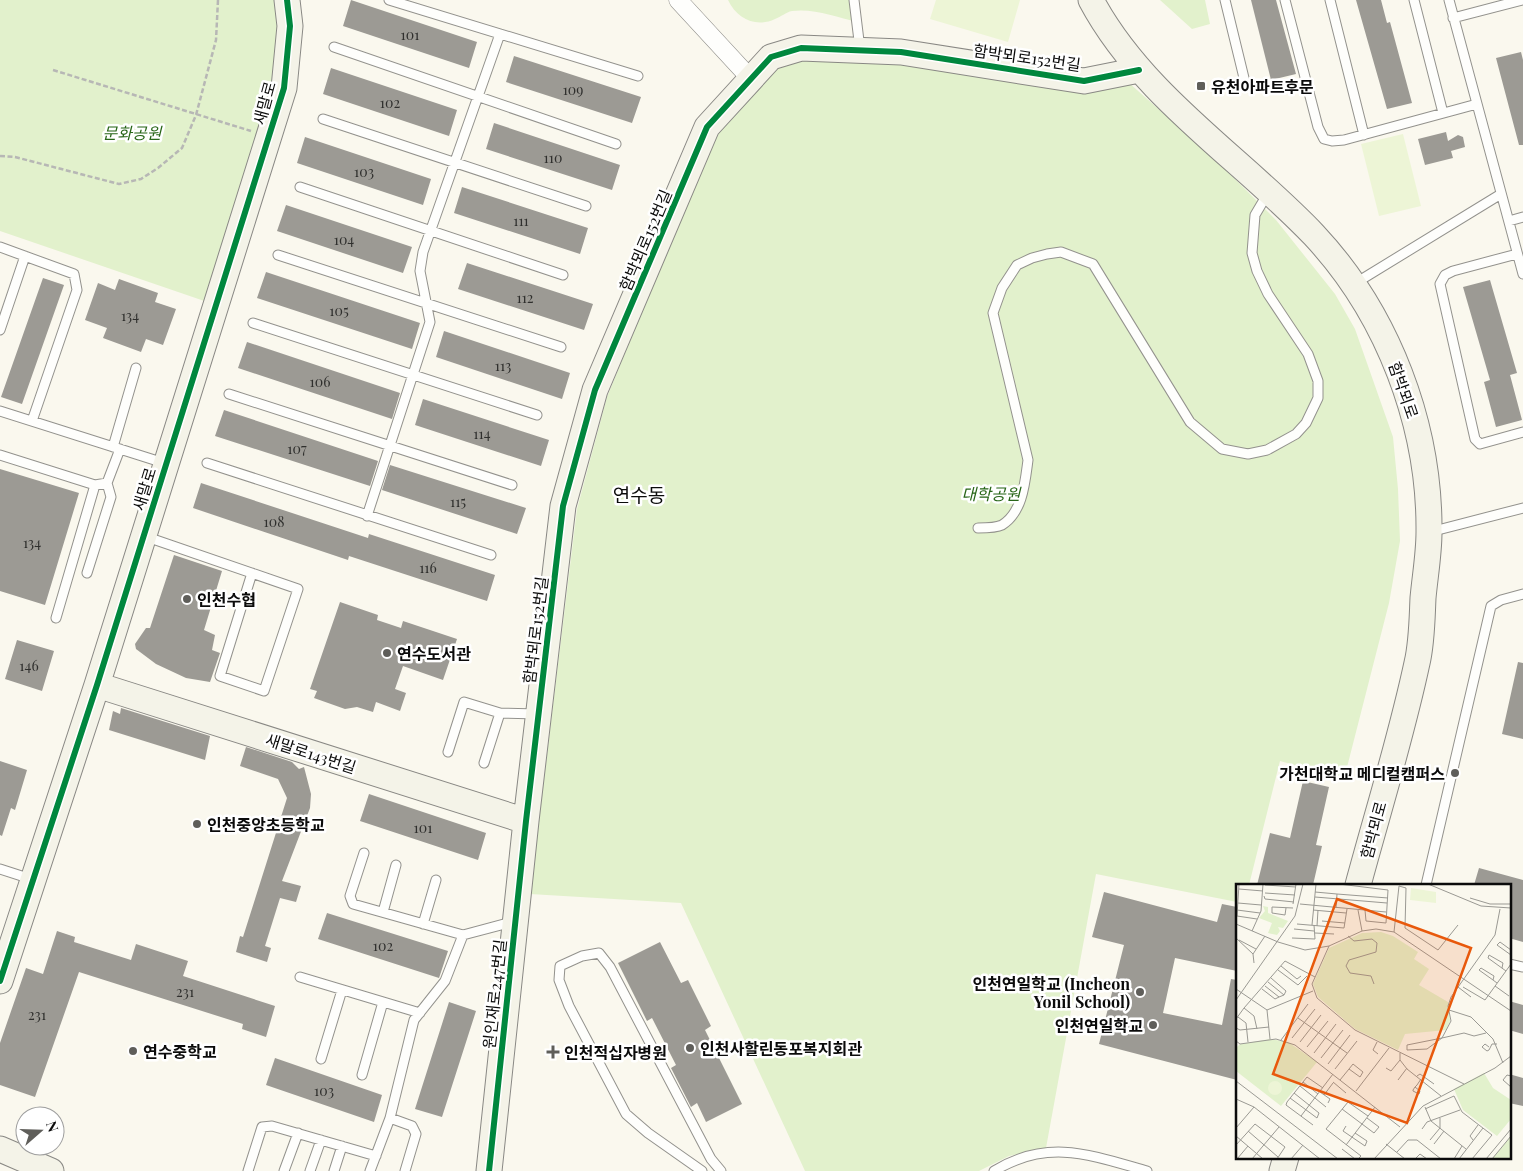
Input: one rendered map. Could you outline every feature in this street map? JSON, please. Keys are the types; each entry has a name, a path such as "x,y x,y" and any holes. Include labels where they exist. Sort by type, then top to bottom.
{"street":[{"name":"새말로","path":"0,981 97,685 284,88 290,26 287,0"},
{"path":"678,0 750,78"},
{"name":"함박뫼로","path":"1091,0 1103,23 1139,70 1315,236 1353,285 1384,337 1407,390 1424,460 1429,532 1418,662 1358,884"},
{"name":"함박뫼로152번길","path":"526,821 563,506 595,390 708,127 750,78 771,57 801,48 901,52 1084,81 1139,70"},
{"name":"새말로143번길","path":"97,685 526,821"},
{"name":"원인재로247번길","path":"489,1171 526,821"},
{"path":"0,1149 51,1171"},
{"path":"1282,1171 1286,1158"}],"lane":[{"path":"389,0 638,76"},
{"path":"854,0 860,50"},
{"path":"1224,0 1245,82"},
{"path":"1285,0 1318,127 1324,139 1332,141 1364,135 1477,104"},
{"path":"1330,0 1364,135"},
{"path":"1414,0 1443,113"},
{"path":"1449,0 1523,274"},
{"path":"1453,18 1522,0"},
{"path":"367,516 430,322 429,305 422,288 420,271 423,252 500,34"},
{"path":"334,46 616,144"},
{"path":"323,119 454,164 586,206"},
{"path":"300,187 563,275"},
{"path":"978,528 1000,526 1012,517 1025,484 1027,452 992,313 1002,288 1017,265 1032,258 1061,252 1092,264 1190,422 1222,449 1248,454 1267,450 1296,434 1306,423 1318,398 1318,381 1308,354 1268,294 1257,271 1252,253 1255,215 1269,193"},
{"path":"1353,285 1501,194"},
{"path":"1509,221 1523,217"},
{"path":"0,247 74,274 77,290 32,421"},
{"path":"1517,254 1453,271 1445,275 1440,284 1475,439 1480,444 1523,432"},
{"path":"278,255 561,347"},
{"path":"0,330 25,256"},
{"path":"253,323 537,415"},
{"path":"87,573 111,497 107,483 136,368"},
{"path":"229,394 512,485"},
{"path":"0,411 167,464"},
{"path":"0,455 95,485 107,483"},
{"path":"207,463 491,555"},
{"path":"56,618 95,485"},
{"path":"1429,532 1523,508"},
{"path":"144,536 252,573 298,589 264,690 220,676 252,573"},
{"path":"1426,884 1491,606 1500,600 1523,594"},
{"path":"448,752 464,702 500,713 538,714"},
{"path":"484,763 500,713"},
{"path":"364,853 350,896 353,904 463,935 515,921"},
{"path":"383,912 396,865"},
{"path":"0,869 33,880"},
{"path":"423,924 436,880"},
{"path":"370,1171 390,1118 414,1020 445,981 463,935"},
{"path":"702,1171 648,1134 626,1114 569,1006 559,980 560,966 582,956 599,953 610,967 711,1159 721,1171"},
{"path":"1510,964 1523,968"},
{"path":"300,977 420,1013"},
{"path":"321,1059 342,990"},
{"path":"362,1074 383,1002"},
{"path":"390,1118 412,1126 416,1134 406,1171"},
{"path":"248,1171 262,1127 272,1126 376,1156"},
{"path":"284,1171 298,1133"},
{"path":"310,1171 321,1140"},
{"path":"334,1171 342,1146"},
{"path":"994,1171 1013,1159 1046,1151 1088,1154 1147,1171"}],"path":[{"path":"0,156 15,157 119,184 142,179 182,148 196,115 216,40 218,0"},
{"path":"53,70 269,136"}],"green space":[{"name":"문화공원","path":"0,0 287,0 290,26 216,305 0,231"},
{"path":"728,0 852,0 857,22 825,13 800,10 790,12 768,22 754,22 736,12"},
{"path":"936,0 1020,0 1008,42 930,19"},
{"path":"1160,0 1205,0 1210,24 1192,29"},
{"name":"대학공원","path":"804,56 1128,82 1217,161 1276,220 1335,294 1355,329 1393,437 1400,541 1389,603 1344,779 1280,761 1249,884 1236,884 1236,902 1096,874 1046,1148 1009,1156 979,1171 805,1171 681,903 530,894 577,509 607,397 715,132 775,66"},
{"path":"1403,134 1421,206 1379,216 1361,144"}],"building":[{"path":"351,0 477,42 469,68 343,26"},
{"path":"1251,0 1276,0 1296,74 1271,80"},
{"path":"1356,0 1381,0 1387,23 1390,22 1412,103 1387,109"},
{"path":"1521,52 1523,60 1523,145 1519,145 1496,58"},
{"path":"514,56 641,97 632,123 506,82"},
{"path":"331,68 457,110 449,136 323,94"},
{"path":"494,123 620,165 612,190 486,149"},
{"path":"1446,132 1448,141 1458,135 1463,137 1465,147 1451,151 1453,158 1425,165 1418,139"},
{"path":"305,137 431,179 423,205 297,163"},
{"path":"462,187 588,228 580,254 454,213"},
{"path":"286,205 412,247 403,273 277,231"},
{"path":"467,263 593,304 584,330 458,289"},
{"path":"266,272 420,323 412,349 257,298"},
{"path":"43,278 64,285 22,404 1,397"},
{"path":"119,279 158,293 155,302 176,309 163,345 146,339 141,352 103,338 107,328 85,320 98,283 115,290"},
{"path":"1490,280 1517,373 1510,375 1522,420 1496,427 1484,382 1490,380 1463,287"},
{"path":"444,331 570,373 562,399 436,357"},
{"path":"247,342 400,393 392,419 238,368"},
{"path":"423,399 549,440 541,466 415,425"},
{"path":"224,410 378,461 370,486 215,436"},
{"path":"390,465 526,508 517,534 382,490"},
{"path":"0,469 79,493 45,605 0,591"},
{"path":"201,483 368,538 369,534 495,575 487,601 349,556 348,560 193,508"},
{"name":"인천수협","path":"174,555 222,571 204,630 215,635 212,650 220,653 210,682 186,678 156,664 136,649 135,644 146,628 150,628"},
{"name":"연수도서관","path":"340,602 378,615 377,620 401,628 403,621 457,639 443,680 403,666 395,689 406,693 400,711 376,702 373,712 357,707 345,709 314,698 317,691 310,689"},
{"path":"17,640 54,651 42,691 5,679"},
{"path":"1518,662 1523,663 1523,739 1502,734"},
{"path":"121,708 210,736 205,760 109,730 113,711 120,714"},
{"path":"246,747 292,762 299,769 304,767 311,794 310,808 282,881 301,886 296,902 280,898 265,946 271,948 267,962 236,952 240,936 243,937 287,798 278,779 240,766"},
{"path":"0,761 27,770 15,810 11,808 2,836 0,835"},
{"path":"1303,781 1329,787 1316,845 1322,846 1313,884 1257,884 1270,833 1290,838"},
{"path":"369,794 486,833 478,860 360,821"},
{"path":"1479,868 1523,880 1523,942 1510,938 1510,884 1474,884"},
{"name":"인천연일학교 (Incheon Yonil School)","path":"1104,892 1217,922 1222,904 1236,907 1236,971 1175,958 1163,1013 1222,1025 1231,979 1236,980 1236,1080 1099,1044 1124,945 1092,937"},
{"path":"327,913 448,951 439,978 318,939"},
{"path":"57,931 75,937 74,942 131,960 136,944 188,961 183,976 275,1006 266,1037 242,1029 243,1024 79,972 35,1097 0,1085 0,1043 26,968 43,974"},
{"name":"인천사할린동포복지회관","path":"660,942 681,983 688,980 711,1026 705,1030 742,1104 706,1122 697,1103 691,1107 671,1068 676,1065 652,1018 647,1021 618,963"},
{"path":"1510,1001 1523,1005 1523,1034 1510,1030"},
{"path":"449,1002 476,1011 442,1117 415,1109"},
{"path":"275,1058 382,1095 374,1122 266,1085"},
{"path":"1510,1074 1523,1078 1523,1106 1510,1103"}],"cycle path":[{"path":"0,981 97,685 284,88 290,26 287,0"},
{"path":"489,1171 526,821 563,506 595,390 707,127 771,57 801,48 901,52 1084,81 1139,70"}],"place":[{"name":"유천아파트후문","path":"1201,86"},
{"name":"인천수협","path":"187,599"},
{"name":"연수도서관","path":"387,653"},
{"name":"가천대학교 메디컬캠퍼스","path":"1455,773"},
{"name":"인천중앙초등학교","path":"197,824"},
{"name":"인천연일학교 (Incheon Yonil School)","path":"1140,992"},
{"name":"인천연일학교","path":"1153,1025"},
{"name":"인천사할린동포복지회관","path":"690,1048"},
{"name":"연수중학교","path":"133,1051"},
{"name":"인천적십자병원","path":"553,1052"}],"district":[{"name":"연수동","path":"639,494"}]}
